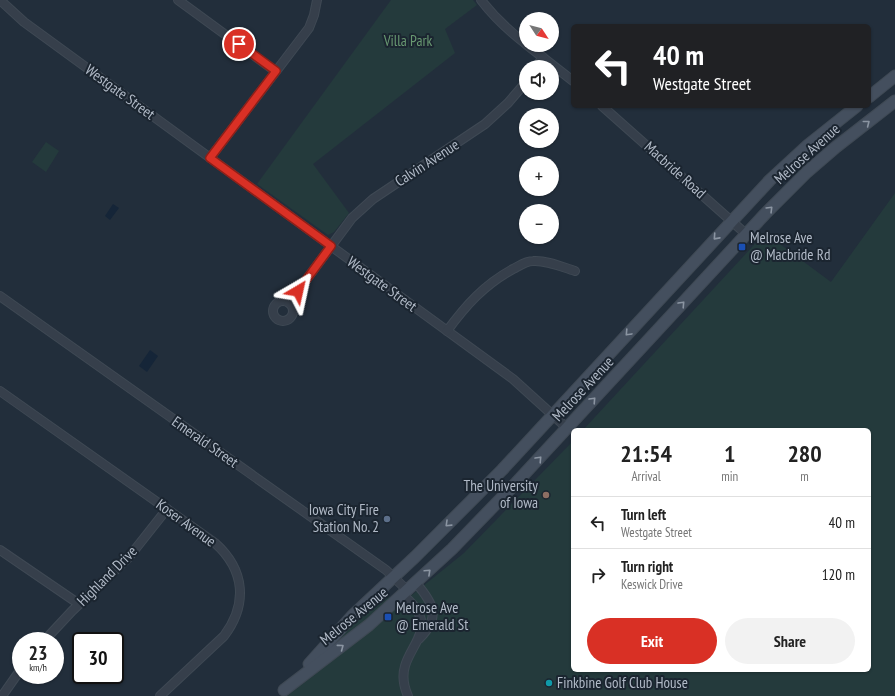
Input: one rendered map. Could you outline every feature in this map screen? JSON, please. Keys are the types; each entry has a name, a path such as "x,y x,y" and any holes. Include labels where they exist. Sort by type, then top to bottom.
{"main road":[{"path":"871,94 895,76"},
{"name":"Melrose Avenue","path":"281,693 357,635 452,549 506,494 746,234 807,172 895,100"},
{"name":"Melrose Avenue","path":"281,693 352,616 474,500 770,180 855,108"}],"street":[{"name":"Westgate Street","path":"0,0 24,22 513,379 567,428"},
{"path":"178,0 276,71"},
{"path":"210,158 309,28 314,15 317,0"},
{"path":"481,0 492,14 519,39"},
{"path":"536,52 571,79"},
{"name":"Calvin Avenue","path":"289,303 352,218 362,208 485,124 508,104 519,91"},
{"name":"Macbride Road","path":"604,108 746,234"},
{"path":"447,331 471,300 484,288 520,265 532,261 545,262 575,271"},
{"name":"Emerald Street","path":"0,296 386,570 394,577 420,616 421,630 418,639"},
{"name":"Koser Avenue","path":"0,391 215,543 224,551 236,570 240,592 239,606 236,617 224,636 160,696"},
{"name":"Highland Drive","path":"52,632 129,557 167,509"},
{"path":"0,550 79,604"},
{"path":"408,696 404,681 405,666 418,639 432,623 433,611 430,600 416,583"},
{"path":"2,696 12,682"}],"green space":[{"name":"Villa Park","path":"391,0 473,0 477,5 445,29 455,53 313,164 349,213 334,232 328,235 257,184"},
{"path":"46,142 59,151 46,172 32,162"},
{"name":"The University of Iowa","path":"895,193 895,696 287,696 358,641 397,607 464,553 571,443 571,672 871,672 871,428 585,428 765,233 831,282"},
{"path":"384,593 390,596 389,601 361,626 328,651 341,633"}],"water":[{"path":"113,204 119,208 110,220 105,216"},
{"path":"150,350 158,356 147,372 139,366"}],"place":[{"name":"Melrose Ave @ Macbride Rd","path":"742,247"},
{"name":"The University of Iowa","path":"546,495"},
{"name":"Iowa City Fire Station No. 2","path":"387,519"},
{"name":"Melrose Ave @ Emerald St","path":"388,617"},
{"name":"Finkbine Golf Club House","path":"549,683"}],"route":[{"path":"239,44 276,71 210,158 331,246 298,291"}]}
